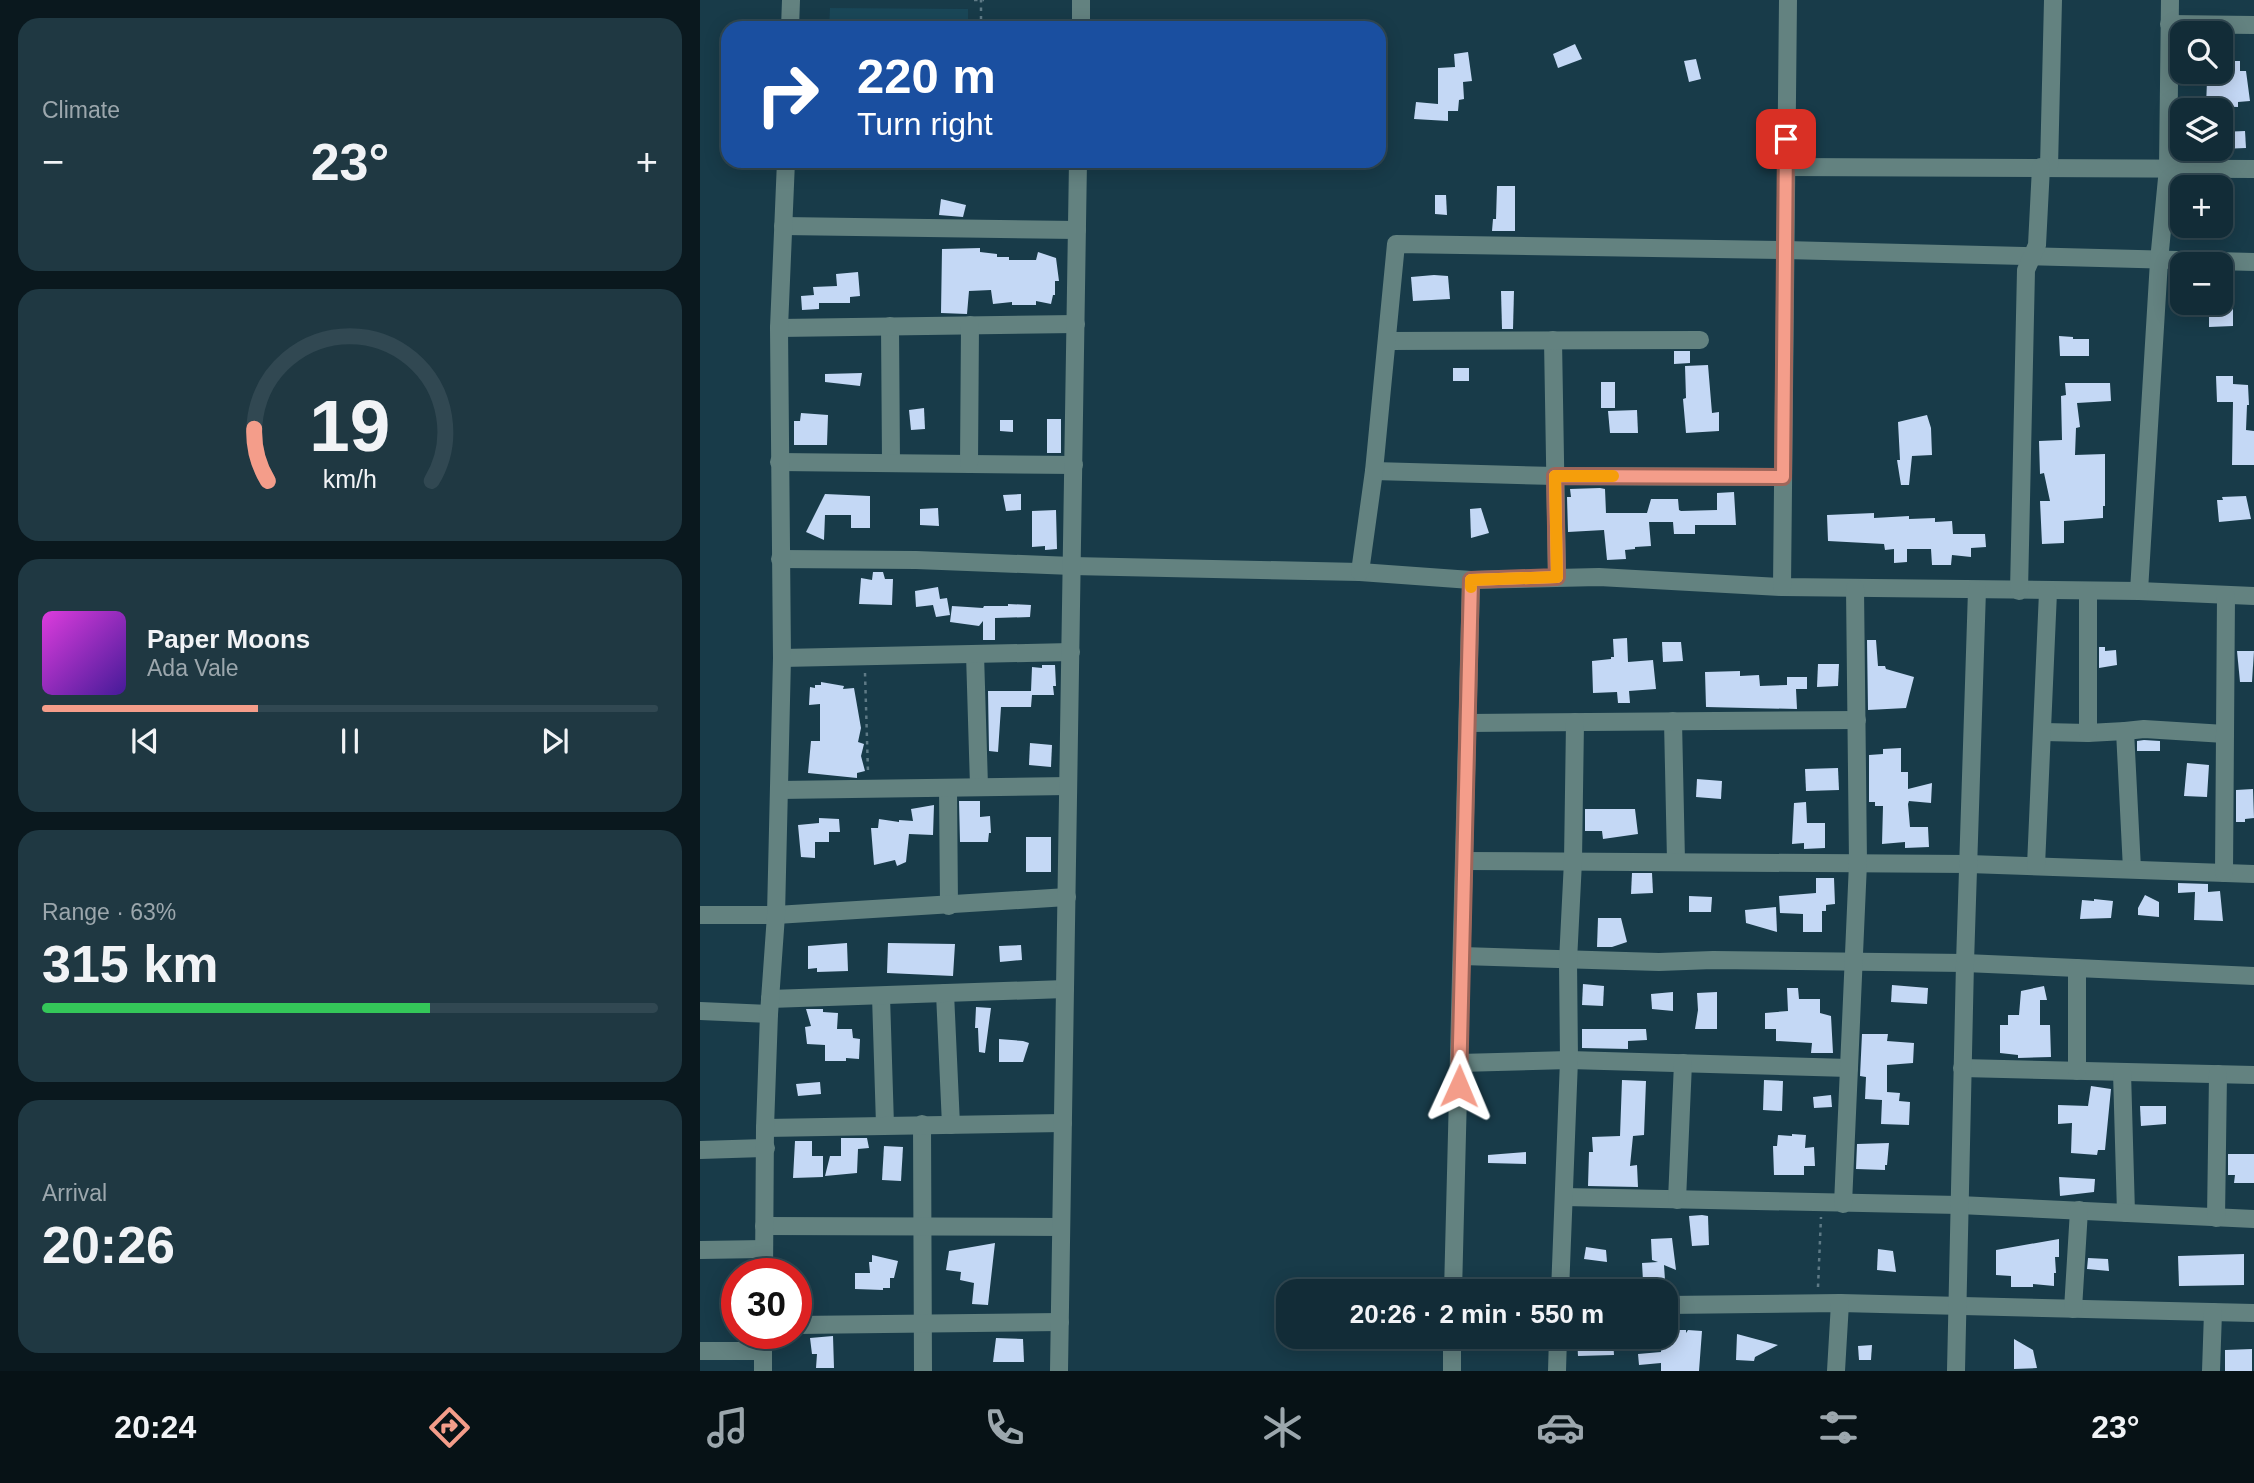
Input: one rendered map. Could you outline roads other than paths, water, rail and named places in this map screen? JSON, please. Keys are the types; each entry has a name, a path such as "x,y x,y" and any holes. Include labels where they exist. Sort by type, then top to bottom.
{"street":[{"path":"790,21 791,0"},
{"path":"1080,21 1081,0"},
{"path":"1782,587 1788,0"},
{"path":"2019,591 2026,270 2038,245 2045,167 2053,0"},
{"path":"2139,591 2159,261 2168,168 2170,0"},
{"path":"2169,24 2254,25"},
{"path":"1786,167 2254,169"},
{"path":"764,1258 765,1128 769,1007 776,915 782,658 779,328 786,168"},
{"path":"1059,1371 1078,168"},
{"path":"783,226 1077,230"},
{"path":"1360,572 1374,471 1396,244 1785,250 2254,262"},
{"path":"779,328 1076,324"},
{"path":"969,464 970,325"},
{"path":"890,326 891,463"},
{"path":"1553,340 1557,577"},
{"path":"1388,341 1700,340"},
{"path":"779,462 1074,465"},
{"path":"1374,471 1555,476 1783,477"},
{"path":"780,559 1360,572 1471,580 1599,577 1782,587 2139,591 2254,596"},
{"path":"1454,1279 1471,580"},
{"path":"1843,1203 1858,863 1855,588"},
{"path":"1956,1371 1962,1068 1977,590"},
{"path":"2088,591 2088,733"},
{"path":"2036,866 2048,592"},
{"path":"2224,873 2226,596"},
{"path":"782,658 1071,652"},
{"path":"975,654 979,786"},
{"path":"1468,723 1857,720"},
{"path":"1673,721 1676,861"},
{"path":"1561,1279 1569,1060 1568,961 1575,722"},
{"path":"2043,732 2088,733 2144,729 2225,734"},
{"path":"2125,731 2132,869"},
{"path":"779,790 1069,786"},
{"path":"948,788 949,906"},
{"path":"1464,861 1969,864 2254,874"},
{"path":"700,915 776,915 1067,897"},
{"path":"1462,956 1568,961 1965,963 2254,976"},
{"path":"2077,968 2077,1071"},
{"path":"700,1011 881,996 1065,989"},
{"path":"945,993 951,1125"},
{"path":"881,996 885,1125"},
{"path":"1459,1063 1569,1060 1849,1068"},
{"path":"1677,1200 1683,1063"},
{"path":"1962,1068 2254,1074"},
{"path":"2122,1072 2126,1213"},
{"path":"2216,1218 2218,1074"},
{"path":"765,1128 1063,1123"},
{"path":"922,1124 923,1371"},
{"path":"700,1150 766,1149"},
{"path":"1564,1197 1959,1205 2254,1219"},
{"path":"2073,1309 2078,1210"},
{"path":"764,1226 1062,1227"},
{"path":"700,1250 764,1249"},
{"path":"1836,1371 1840,1303"},
{"path":"1678,1305 1840,1303 2254,1313"},
{"path":"2211,1371 2213,1312"},
{"path":"812,1325 1060,1322"},
{"path":"700,1351 721,1348"},
{"path":"763,1349 763,1371"},
{"path":"1452,1349 1452,1371"},
{"path":"1557,1371 1558,1349"}]}
